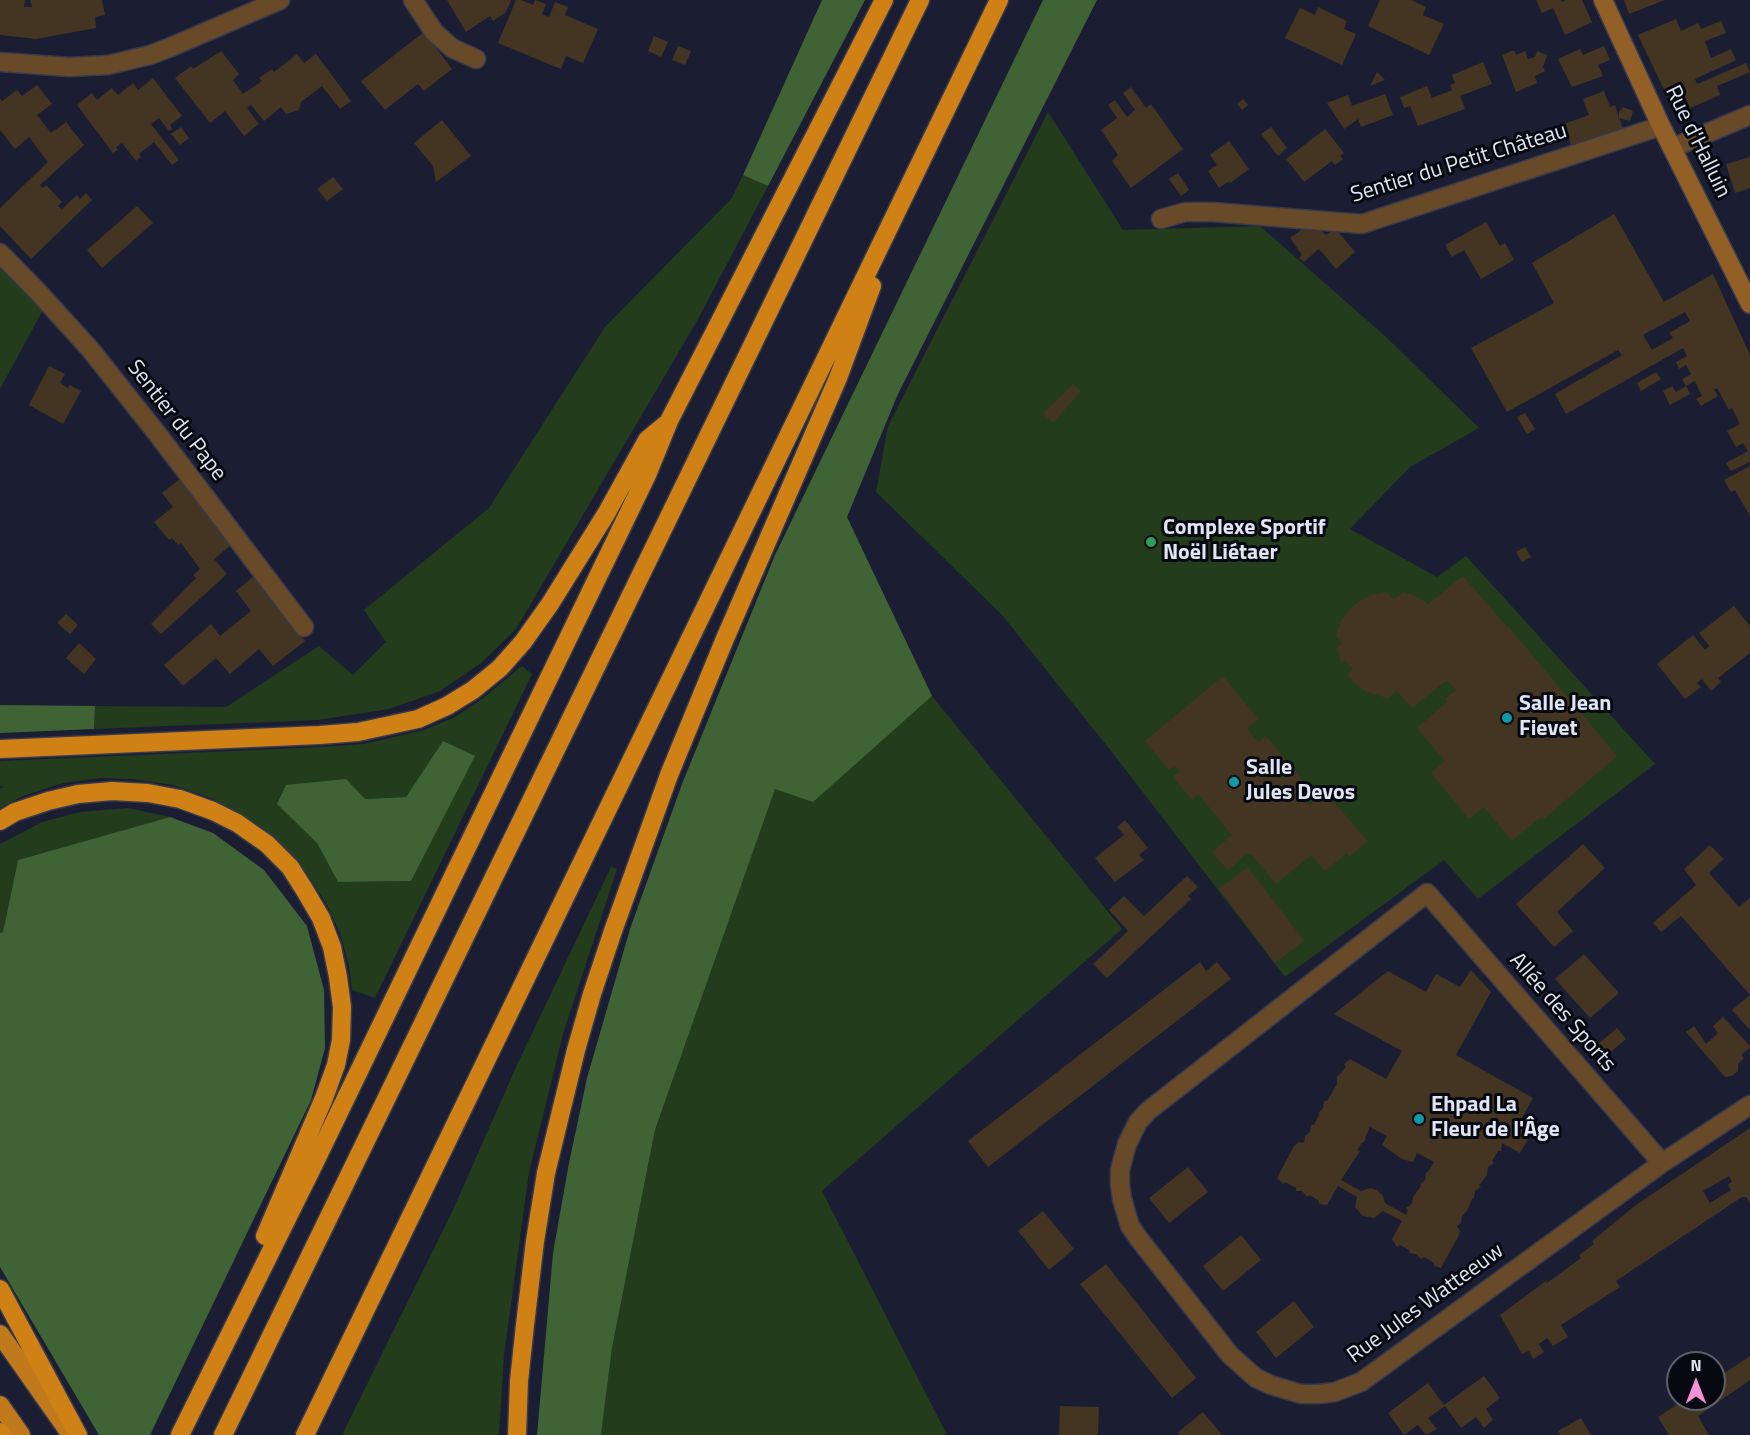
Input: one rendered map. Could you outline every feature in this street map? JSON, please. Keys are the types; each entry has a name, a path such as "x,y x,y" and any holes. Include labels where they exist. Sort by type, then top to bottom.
{"highway":[{"path":"180,1435 316,1160 647,475 669,422 884,0"},
{"path":"224,1435 920,0"},
{"path":"305,1435 999,0"},
{"path":"517,1435 519,1381 525,1325 546,1173 592,994 669,775 724,641 838,378 904,196"},
{"path":"0,749 358,732 418,719 447,706 473,690 500,668 523,642 550,604 606,514 647,440 669,422"},
{"path":"0,821 15,812 48,801 78,794 112,791 148,793 180,799 213,811 237,823 267,844 290,867 321,918 332,947 342,1007 341,1040 336,1065 298,1162 188,1418"},
{"path":"0,1289 78,1435"},
{"path":"0,1334 71,1435"},
{"path":"0,1405 21,1435"}],"main road":[{"name":"Rue d'Halluin","path":"1604,0 1661,126 1750,304"}],"street":[{"path":"0,62 69,67 108,65 150,55 280,0"},
{"path":"413,0 434,32 452,48 476,59"},
{"path":"1672,148 1750,115"},
{"name":"Sentier du Petit Château","path":"1161,219 1185,212 1213,212 1362,224 1661,126"},
{"name":"Sentier du Pape","path":"0,253 90,349 304,627"},
{"name":"Rue Jules Watteeuw","path":"1427,893 1158,1102 1138,1122 1127,1144 1120,1170 1120,1184 1123,1206 1130,1226 1230,1355 1256,1378 1286,1391 1301,1394 1335,1392 1360,1382 1662,1163 1750,1105"},
{"name":"Allée des Sports","path":"1427,893 1662,1163"}],"green space":[{"path":"822,0 865,0 768,186 743,175"},
{"path":"1043,0 1097,0 898,394 847,517 932,696 813,802 775,789 655,1130 612,1348 601,1435 537,1435 553,1253 569,1163 587,1078 630,929 682,784 775,555"},
{"name":"Complexe Sportif Noël Liétaer","path":"1048,112 1123,230 1260,226 1386,337 1479,428 1410,467 1350,529 1437,577 1466,556 1655,764 1478,899 1444,860 1285,977 1115,756 1002,615 876,492 888,426"},
{"path":"743,175 768,186 697,321 516,629 481,663 440,691 389,709 318,720 94,729 95,706 226,707 319,646 353,675 386,642 364,610 489,508 605,327 732,198"},
{"path":"0,265 44,308 0,389"},
{"path":"522,666 532,674 375,998 352,990 349,966 340,933 327,905 306,872 278,842 249,819 213,799 173,785 132,779 100,778 63,783 23,796 0,808 0,789 4,786 0,786 0,761 364,744 424,730 455,717 482,699","holes":["443,741 411,881 338,882 317,843 278,804 286,785 365,799 406,797"]},
{"path":"932,696 1122,929 822,1191 947,1435 601,1435 612,1348 655,1130 775,788 813,801"},
{"path":"0,705 95,706 94,729 0,733"},
{"path":"443,741 475,756 411,881 338,882 317,843 277,804 286,785 346,779 365,799 406,797"},
{"path":"128,808 170,817 18,860 3,932 0,933 0,844 42,822 80,812"},
{"path":"170,817 213,833 264,870 307,926 324,990 325,1048 311,1100 150,1435 99,1435 0,1267 0,933 3,932 18,860"},
{"path":"611,867 617,869 563,1034 529,1172 504,1355 499,1435 342,1435 452,1212 517,1065"}],"building":[{"path":"0,0 25,0 24,7 32,7 30,0 102,0 105,15 95,17 96,28 36,39 0,35"},
{"path":"447,0 511,1 505,13 493,21 490,16 466,32"},
{"path":"516,0 533,5 535,0 546,4 542,14 549,17 555,2 568,7 565,15 598,29 583,63 566,56 561,69 498,43"},
{"path":"1380,0 1411,0 1426,7 1423,15 1444,24 1429,55 1368,26"},
{"path":"1536,0 1561,0 1562,2 1582,0 1592,22 1565,35 1553,8 1542,13"},
{"path":"1624,0 1665,0 1629,14"},
{"path":"1318,7 1347,21 1344,29 1356,34 1342,65 1285,38 1300,8 1315,15"},
{"path":"1676,19 1681,31 1698,23 1701,29 1721,21 1726,33 1705,41 1711,58 1731,49 1736,60 1695,79 1697,84 1746,63 1750,72 1717,86 1720,95 1690,108 1682,91 1668,98 1638,35"},
{"path":"424,32 452,69 424,91 418,84 385,110 361,81"},
{"path":"654,36 668,42 661,57 648,51"},
{"path":"678,46 691,51 685,65 672,60"},
{"path":"1604,46 1610,60 1598,65 1603,76 1572,87 1558,59 1580,49 1583,55"},
{"path":"1514,50 1516,55 1525,51 1528,59 1535,57 1537,51 1547,55 1543,67 1545,71 1535,76 1537,83 1516,92 1502,55"},
{"path":"221,51 239,74 233,80 243,94 262,81 259,78 272,69 274,72 297,54 304,63 316,54 351,101 340,109 322,86 301,102 299,110 286,114 281,107 264,121 251,105 247,108 259,124 244,136 225,111 210,123 175,78 191,66 193,69"},
{"path":"1483,62 1492,84 1460,96 1465,109 1418,126 1410,106 1404,108 1400,97 1427,86 1432,98 1452,90 1450,85 1455,83 1452,75"},
{"path":"1377,72 1385,80 1370,86"},
{"path":"153,78 182,116 170,125 172,129 169,131 159,118 151,124 179,160 172,165 154,142 139,154 141,157 136,161 122,143 113,153 77,105 92,93 97,100 112,88 118,95 133,83 138,90"},
{"path":"37,85 52,104 37,115 51,133 66,122 84,145 40,185 43,188 46,185 62,202 58,206 62,209 77,195 80,199 86,193 92,200 31,259 0,226 0,208 48,162 29,137 15,149 0,130 0,99 2,101 17,90 22,96"},
{"path":"1131,87 1146,108 1151,104 1183,149 1131,188 1112,161 1118,155 1101,130 1117,118 1108,105 1115,100 1127,117 1135,110 1123,93"},
{"path":"1604,91 1610,107 1615,105 1623,128 1571,145 1564,124 1589,115 1583,99"},
{"path":"1385,94 1393,115 1361,127 1358,119 1344,129 1327,103 1348,95 1352,106"},
{"path":"1243,99 1248,105 1242,110 1237,104"},
{"path":"1623,107 1633,111 1630,121 1619,118 1619,112"},
{"path":"442,120 471,156 436,182 433,166 414,143"},
{"path":"181,127 189,138 180,145 171,134"},
{"path":"1271,127 1287,148 1278,156 1261,134"},
{"path":"1325,129 1344,153 1340,156 1343,159 1335,165 1332,161 1304,182 1286,159"},
{"path":"1229,141 1249,169 1219,188 1208,171 1217,165 1210,155"},
{"path":"1750,157 1750,188 1735,193 1726,164"},
{"path":"1178,173 1189,190 1181,196 1169,179"},
{"path":"333,177 343,189 327,201 317,189"},
{"path":"137,206 153,223 102,268 87,250"},
{"path":"1614,214 1664,302 1713,274 1750,355 1750,462 1731,471 1726,463 1748,451 1743,443 1736,447 1727,431 1740,424 1732,408 1729,410 1717,388 1714,390 1718,396 1701,406 1696,399 1702,396 1695,381 1686,386 1682,379 1691,374 1686,365 1679,369 1676,362 1687,356 1683,348 1566,414 1555,394 1622,355 1618,350 1507,412 1471,348 1554,303 1532,263","holes":["1685,312 1690,321 1669,333 1673,338 1652,350 1643,335"]},
{"path":"1312,222 1326,235 1335,228 1355,252 1336,269 1319,249 1304,262 1299,258 1302,255 1290,238"},
{"path":"1486,222 1500,246 1505,243 1514,260 1481,279 1464,250 1452,257 1445,245"},
{"path":"49,366 65,374 60,383 68,388 70,385 81,391 63,424 29,405"},
{"path":"1656,372 1661,379 1641,391 1637,383"},
{"path":"1073,384 1081,391 1053,423 1043,414"},
{"path":"1672,386 1676,392 1686,386 1690,394 1670,405 1663,391"},
{"path":"1525,413 1535,429 1527,434 1517,417"},
{"path":"1750,466 1750,516 1735,490 1731,492 1724,480"},
{"path":"180,479 231,545 214,559 227,574 161,634 151,624 196,578 193,575 200,569 181,543 178,545 172,538 169,540 154,522 173,507 162,493"},
{"path":"1525,547 1531,557 1522,562 1516,552"},
{"path":"254,576 305,641 273,666 259,649 230,674 216,658 183,686 164,665 211,624 220,636 251,611 236,591"},
{"name":"Salle Jean Fievet","path":"1463,576 1617,756 1544,819 1542,816 1512,841 1484,807 1469,819 1431,773 1445,761 1417,728 1447,702 1445,699 1456,690 1447,680 1412,708 1397,691 1389,698 1383,697 1365,691 1355,684 1347,674 1353,669 1345,660 1341,663 1337,648 1342,643 1336,636 1342,619 1361,600 1370,595 1387,592 1394,600 1403,592 1416,596 1428,604"},
{"path":"1734,606 1750,626 1750,653 1718,678 1721,682 1711,691 1702,679 1697,683 1701,687 1685,699 1657,664 1693,635 1705,650 1709,646 1699,633"},
{"path":"66,614 78,625 70,634 57,623"},
{"path":"79,643 96,659 84,674 66,658"},
{"name":"Salle Jules Devos","path":"1223,676 1258,719 1247,729 1258,742 1266,736 1303,781 1296,787 1310,805 1325,792 1368,841 1350,856 1347,853 1325,871 1311,855 1276,884 1252,855 1246,854 1228,871 1212,852 1232,835 1198,794 1192,800 1173,777 1179,771 1174,766 1169,770 1145,741"},
{"path":"1125,820 1148,848 1139,855 1144,860 1115,882 1095,858 1124,835 1117,827"},
{"path":"1583,844 1605,868 1557,912 1573,931 1554,947 1516,904"},
{"path":"1710,845 1724,859 1709,873 1739,907 1750,898 1750,995 1681,916 1661,932 1653,923 1696,885 1684,869"},
{"path":"1248,867 1304,941 1275,963 1219,889"},
{"path":"1187,876 1198,887 1188,896 1191,899 1107,978 1093,964 1128,931 1109,910 1124,896 1144,916"},
{"path":"1584,954 1619,993 1590,1018 1555,979"},
{"path":"1200,962 1206,971 1217,962 1231,979 988,1167 968,1141"},
{"name":"Ehpad La Fleur de l'Âge","path":"1471,970 1491,992 1456,1055 1533,1098 1519,1123 1528,1128 1525,1133 1530,1136 1520,1153 1502,1143 1501,1151 1498,1151 1492,1161 1494,1163 1488,1167 1487,1175 1479,1185 1481,1187 1475,1191 1474,1198 1462,1216 1461,1223 1457,1226 1460,1231 1459,1235 1441,1268 1434,1266 1434,1263 1424,1257 1421,1259 1416,1254 1410,1253 1400,1245 1397,1247 1392,1239 1402,1221 1383,1211 1374,1218 1363,1216 1355,1207 1357,1197 1338,1186 1327,1205 1319,1204 1319,1201 1310,1195 1307,1197 1302,1191 1296,1191 1296,1188 1285,1182 1283,1184 1277,1178 1294,1146 1299,1142 1304,1143 1305,1136 1310,1132 1311,1125 1314,1125 1318,1113 1323,1108 1324,1101 1327,1101 1337,1084 1337,1077 1346,1067 1344,1064 1350,1059 1386,1079 1402,1051 1334,1014 1388,971 1426,992 1436,974 1460,987","holes":["1370,1127 1387,1136 1382,1145 1402,1159 1413,1162 1417,1153 1434,1162 1413,1197 1412,1204 1406,1208 1408,1211 1406,1215 1385,1203 1383,1196 1377,1190 1370,1188 1361,1191 1341,1180 1360,1151 1357,1150 1366,1140"]},
{"path":"1750,995 1750,1030 1732,1010"},
{"path":"1723,1017 1750,1046 1741,1055 1744,1058 1738,1064 1738,1071 1732,1076 1725,1077 1686,1032 1694,1026 1706,1044 1718,1033 1713,1026"},
{"path":"1617,1028 1626,1039 1601,1060 1592,1049"},
{"path":"1750,1128 1750,1203 1746,1197 1742,1197 1616,1281 1620,1287 1561,1325 1568,1337 1553,1346 1547,1338 1539,1344 1544,1352 1533,1359 1529,1351 1522,1354 1500,1315 1581,1258 1579,1255 1594,1244 1592,1241 1636,1205","holes":["1729,1176 1732,1181 1728,1185 1731,1190 1710,1203 1703,1191"]},
{"path":"1188,1167 1208,1192 1169,1223 1149,1198"},
{"path":"1043,1211 1074,1249 1049,1270 1018,1231"},
{"path":"1241,1235 1261,1260 1223,1291 1203,1266"},
{"path":"1106,1264 1196,1378 1172,1398 1080,1284"},
{"path":"1294,1301 1314,1327 1276,1358 1256,1332"},
{"path":"1750,1356 1750,1380 1726,1397 1726,1372"},
{"path":"1484,1376 1500,1398 1486,1409 1493,1420 1484,1428 1476,1417 1461,1428 1445,1406 1428,1418 1437,1429 1426,1435 1418,1425 1404,1435 1388,1413 1428,1383 1444,1405"},
{"path":"1060,1406 1099,1407 1098,1435 1059,1435"},
{"path":"1667,1411 1705,1411 1698,1416 1709,1435 1669,1435 1658,1417"},
{"path":"1203,1412 1222,1435 1180,1435 1178,1432"},
{"path":"1581,1418 1591,1435 1560,1435 1558,1431"}],"place":[{"name":"Complexe Sportif Noël Liétaer","path":"1151,542"},
{"name":"Salle Jean Fievet","path":"1507,718"},
{"name":"Salle Jules Devos","path":"1234,782"},
{"name":"Ehpad La Fleur de l'Âge","path":"1419,1119"}]}
